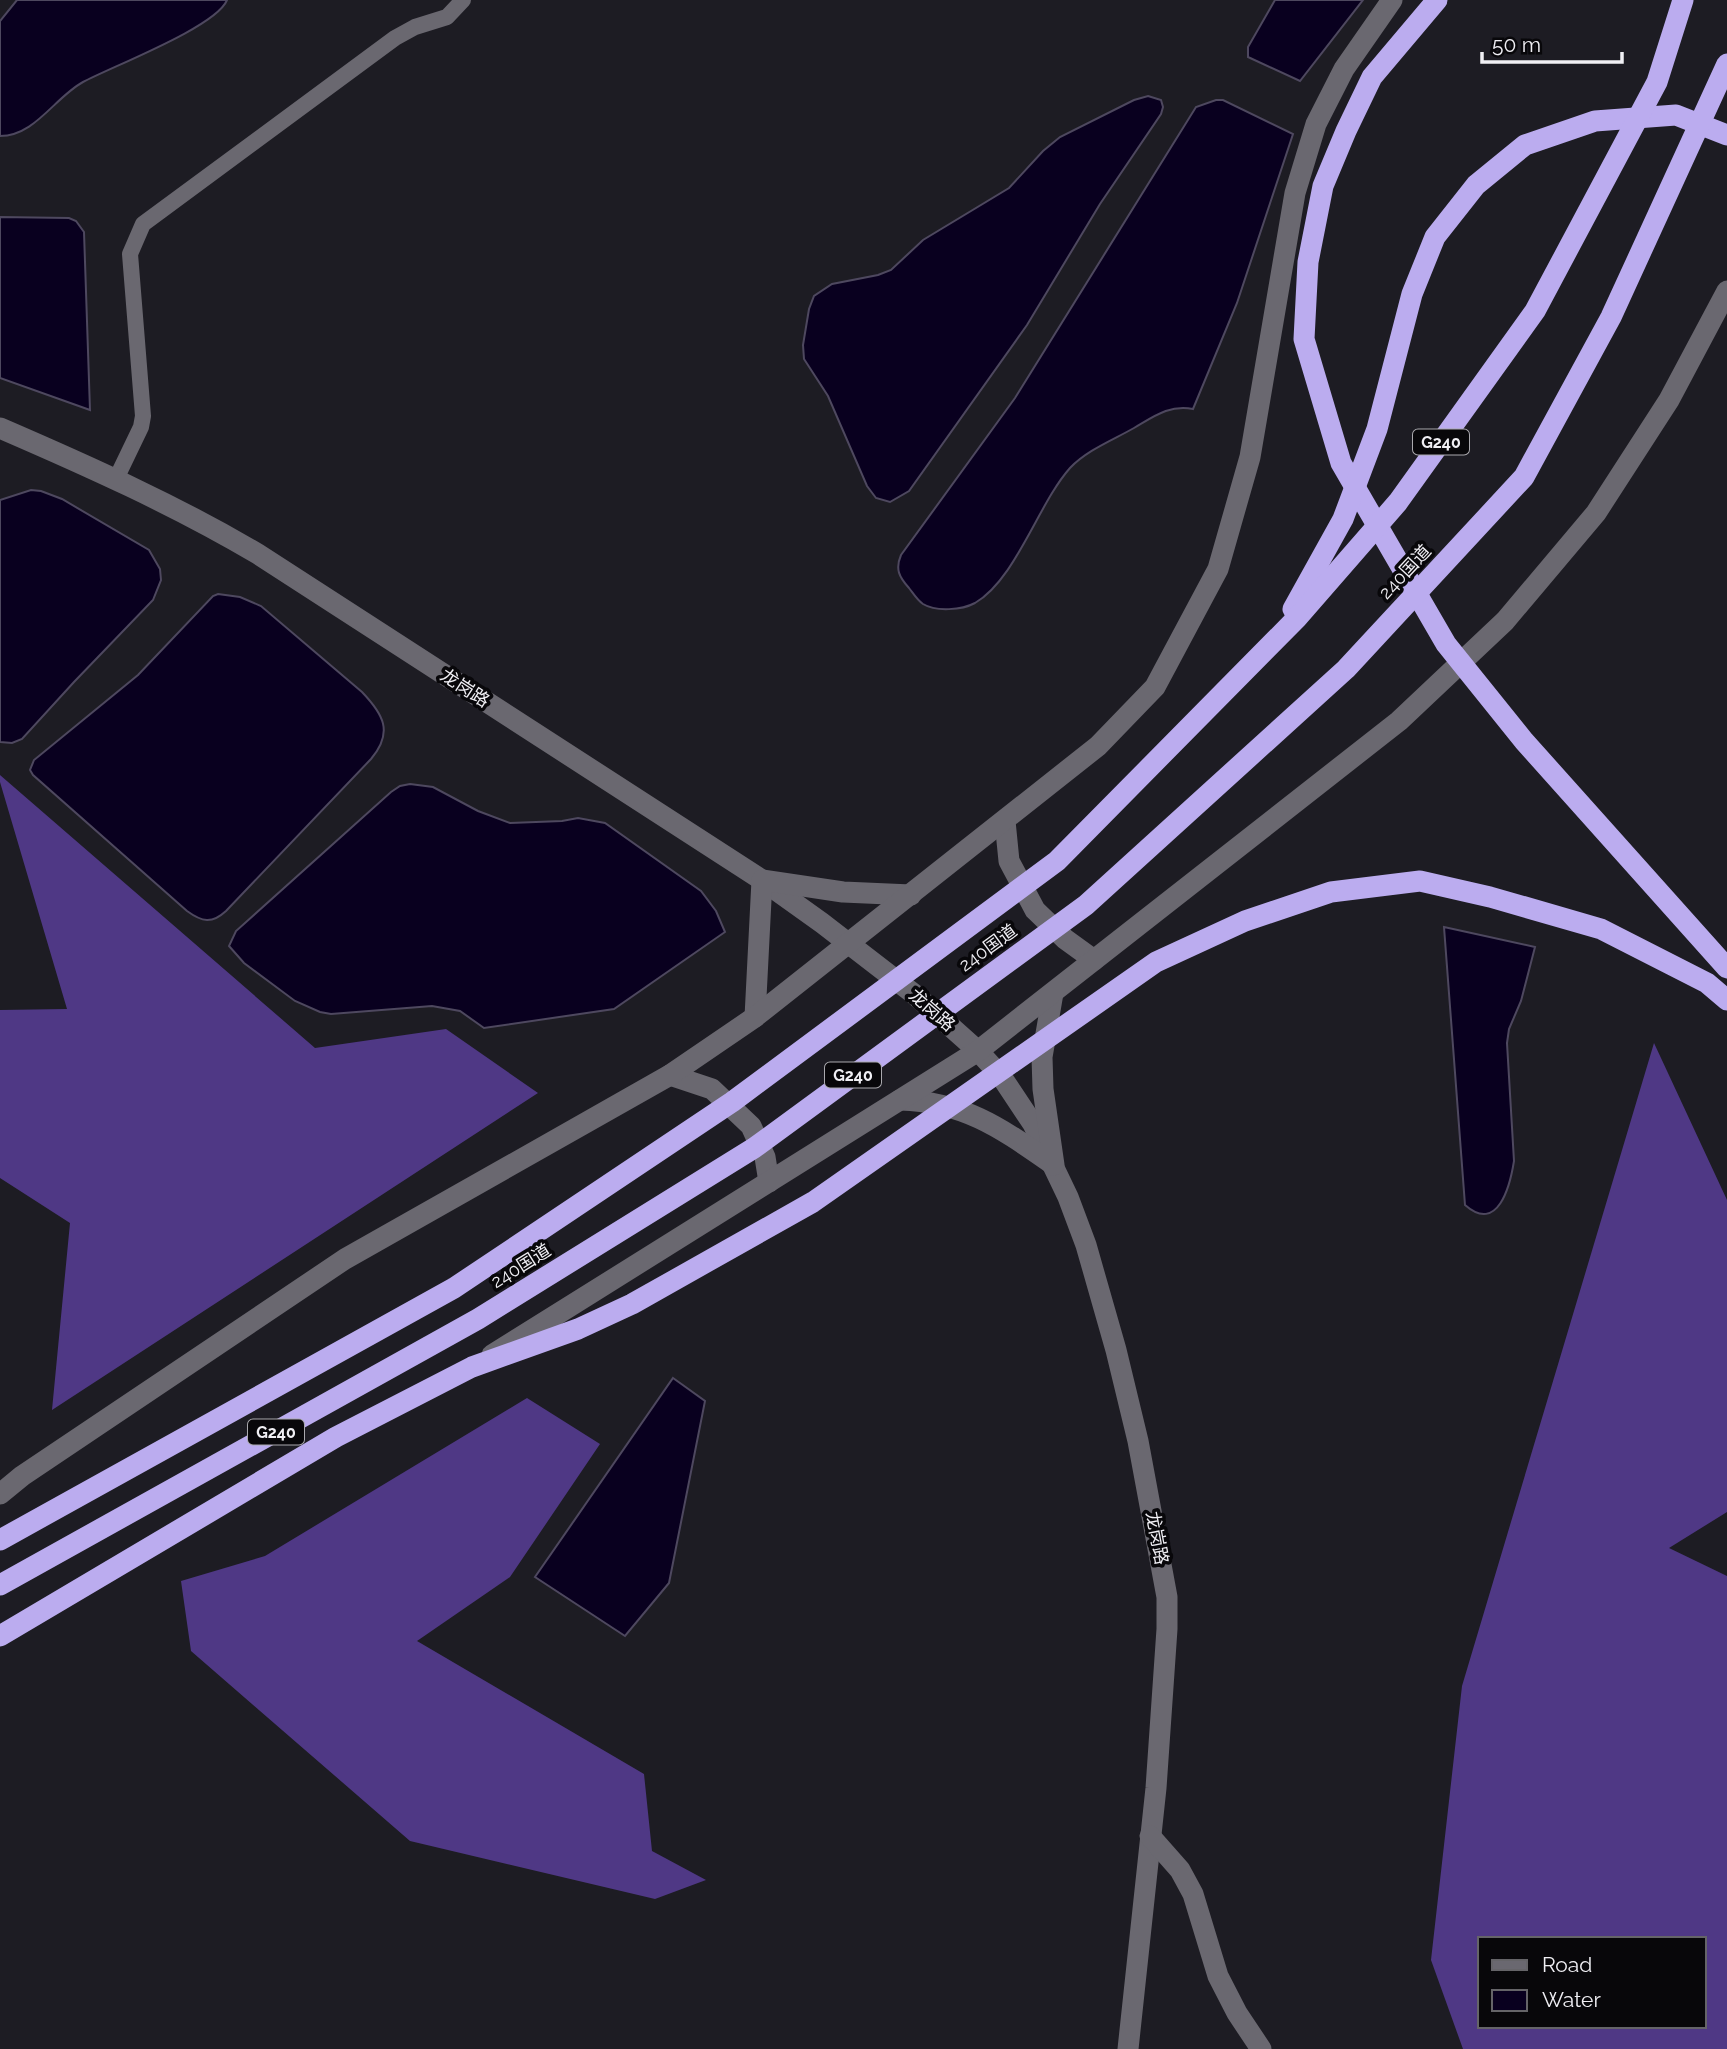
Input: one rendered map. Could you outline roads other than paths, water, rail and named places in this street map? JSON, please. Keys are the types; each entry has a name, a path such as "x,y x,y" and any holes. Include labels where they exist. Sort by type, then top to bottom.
{"highway":[{"path":"1437,0 1371,77 1323,186 1308,262 1304,339 1341,463 1446,644 1524,741 1723,963"},
{"name":"240国道","path":"0,1541 454,1288 732,1102 1057,861 1277,639 1398,502 1535,311 1657,82 1683,0"},
{"name":"240国道","path":"0,1585 478,1319 754,1148 1086,905 1346,670 1524,477 1611,317 1727,64"},
{"path":"1277,639 1342,519 1377,429 1412,294 1435,237 1476,185 1525,145 1595,121 1676,115 1727,135"},
{"path":"0,1636 336,1437 472,1367 578,1329 632,1304 813,1202 1156,961 1245,921 1331,892 1420,881 1490,897 1601,929 1707,983 1727,1000"}],"main road":[{"path":"0,1494 22,1476 345,1259 670,1075 755,1017 1098,746 1155,687 1218,569 1250,457 1295,193 1316,124 1344,69 1392,0"},
{"path":"472,1367 978,1051 1399,721 1505,621 1596,513 1669,400 1727,291"},
{"name":"龙岗路","path":"0,428 116,479 183,512 258,554 762,880 914,994 978,1051 1015,1094 1055,1165 1086,1245 1138,1441 1164,1575 1167,1629 1150,1836 1128,2049"},
{"path":"1005,821 1009,861 1035,910 1065,939 1094,960"},
{"path":"755,1017 762,880 843,892 911,895"},
{"path":"1053,993 1042,1056 1055,1165"},
{"path":"670,1075 712,1089 751,1126 765,1157 769,1182"},
{"path":"900,1100 926,1101 980,1117 1055,1165"},
{"path":"1150,1836 1180,1870 1193,1894 1218,1976 1237,2013 1261,2049"}],"street":[{"path":"116,479 141,427 143,416 130,254 143,224 395,38 415,27 447,17 463,0"}],"water":[{"path":"17,0 227,0 219,11 185,34 83,82 24,130 0,136 0,21"},
{"path":"1275,0 1363,0 1300,81 1248,57 1248,47"},
{"path":"1148,96 1161,100 1161,114 1100,204 1027,325 909,491 890,502 876,498 867,486 828,396 804,359 803,345 814,296 832,284 891,270 923,240 1009,188 1043,151 1060,137 1134,100"},
{"path":"1223,100 1293,134 1237,303 1193,409 1177,408 1162,412 1084,456 1058,483 1015,559 990,592 975,603 963,607 928,607 915,596 900,576 898,565 901,555 1015,398 1196,107"},
{"path":"0,217 69,218 76,221 84,232 90,410 0,378"},
{"path":"31,490 62,499 149,550 160,569 161,580 153,600 22,739 12,743 0,742 0,500"},
{"path":"218,594 240,597 261,606 362,692 376,708 384,732 371,759 226,911 207,920 187,911 30,770 34,760 138,675 213,596"},
{"path":"410,784 433,787 478,811 510,823 578,818 605,823 701,891 716,911 725,932 614,1009 484,1028 460,1011 432,1006 331,1014 295,1001 244,963 229,946 236,931 391,792"},
{"path":"1444,927 1535,947 1507,1043 1514,1161 1505,1194 1494,1210 1486,1214 1476,1212 1465,1205"},
{"path":"673,1378 705,1401 669,1583 625,1636 535,1577"}]}
